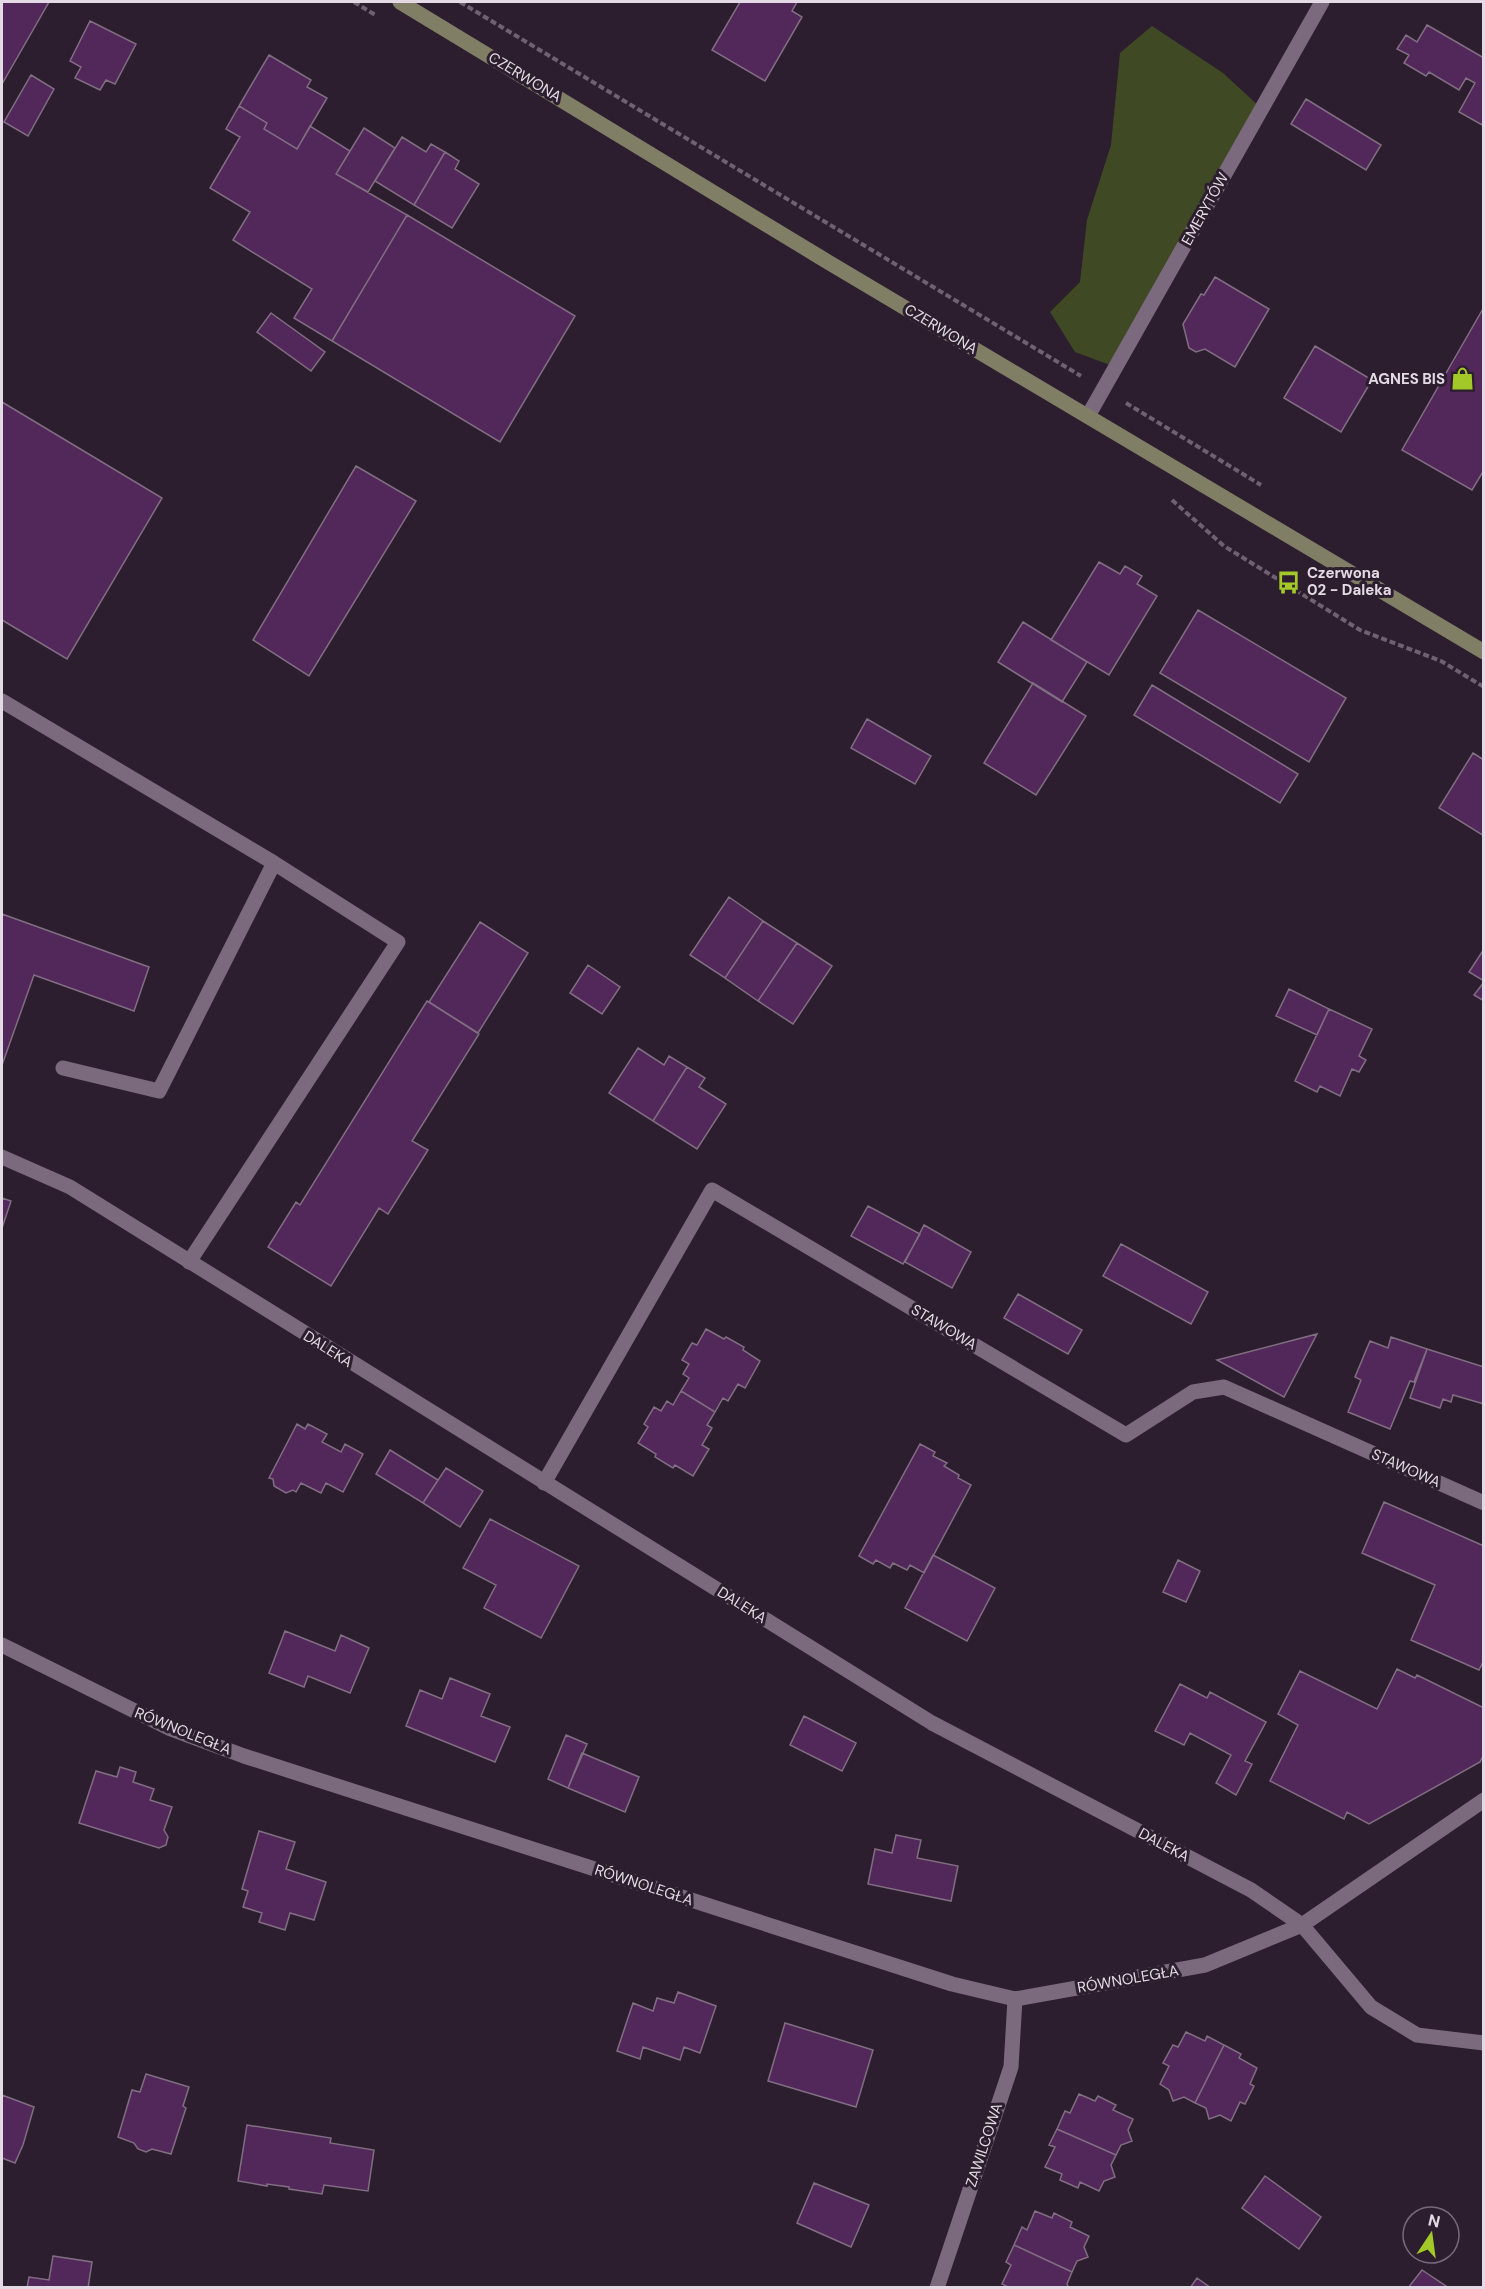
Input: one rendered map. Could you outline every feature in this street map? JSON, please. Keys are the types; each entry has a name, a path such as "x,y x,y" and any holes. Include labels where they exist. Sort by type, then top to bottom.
{"main road":[{"name":"CZERWONA","path":"400,2 833,265 1484,652"}],"street":[{"name":"EMERYTÓW","path":"1088,416 1322,2"},
{"path":"2,701 274,863 398,942 189,1262"},
{"path":"63,1068 159,1091 274,863"},
{"name":"DALEKA","path":"2,1157 70,1187 932,1723 1251,1890 1302,1925 1371,2007 1417,2035 1484,2043"},
{"name":"STAWOWA","path":"544,1483 712,1190 1126,1435 1193,1392 1224,1387 1484,1503"},
{"name":"RÓWNOLEGŁA","path":"2,1645 171,1729 244,1756 952,1984 1015,1999 1205,1965 1302,1925"},
{"path":"1302,1925 1484,1800"},
{"name":"ZAWILCOWA","path":"937,2288 1011,2067 1015,1999"}],"path":[{"path":"460,2 1265,487"}],"green space":[{"path":"1152,26 1223,73 1262,109 1113,366 1075,352 1050,312 1080,282 1087,220 1111,145 1120,53"}],"building":[{"path":"2,2 49,2 2,84"},
{"path":"740,2 797,2 792,11 802,17 765,81 712,50"},
{"path":"90,21 136,44 115,84 106,80 100,90 75,78 81,67 70,61"},
{"path":"1427,25 1484,58 1484,126 1459,112 1475,83 1466,78 1459,90 1429,72 1426,76 1404,63 1409,55 1397,49 1406,35 1417,42"},
{"path":"269,55 311,80 307,87 327,98 297,149 264,129 267,123 239,106"},
{"path":"31,75 54,89 28,136 4,122"},
{"path":"1306,99 1381,145 1366,170 1291,124"},
{"path":"239,106 267,123 264,129 297,149 310,126 350,151 336,174 407,215 332,341 294,318 312,289 233,240 250,212 210,188 240,137 226,129"},
{"path":"364,128 395,148 368,192 336,174"},
{"path":"402,137 426,152 431,144 445,152 414,205 375,181"},
{"path":"445,152 459,161 455,169 479,184 452,228 414,205"},
{"path":"407,215 575,316 500,442 332,341"},
{"path":"1215,277 1269,309 1235,367 1205,349 1196,352 1189,348 1183,324 1201,294 1204,295"},
{"name":"AGNES BIS","path":"1484,307 1484,470 1472,490 1402,450"},
{"path":"271,313 325,352 311,371 257,332"},
{"path":"1315,346 1372,380 1341,432 1284,398"},
{"path":"2,402 162,498 67,659 2,620"},
{"path":"356,466 416,501 309,676 253,640"},
{"path":"1099,562 1120,574 1125,566 1142,576 1137,584 1157,596 1109,675 1051,640"},
{"path":"1198,610 1346,698 1309,762 1160,673"},
{"path":"1023,622 1087,662 1062,702 998,662"},
{"path":"1033,683 1086,716 1036,795 984,763"},
{"path":"1152,685 1298,774 1280,803 1134,715"},
{"path":"867,719 931,756 915,784 851,748"},
{"path":"1473,753 1484,760 1484,836 1439,808"},
{"path":"729,897 763,921 725,978 690,955"},
{"path":"2,914 149,967 134,1011 34,975 2,1065"},
{"path":"763,921 797,943 758,1001 725,978"},
{"path":"480,922 528,953 478,1033 429,1002"},
{"path":"797,943 832,966 793,1024 758,1001"},
{"path":"1484,949 1484,981 1469,972"},
{"path":"588,965 620,987 602,1014 570,993"},
{"path":"1484,982 1484,1001 1474,995"},
{"path":"1289,989 1329,1009 1317,1035 1276,1016"},
{"path":"427,1001 479,1034 412,1141 428,1150 388,1214 379,1208 331,1286 268,1247 296,1202 300,1205"},
{"path":"1329,1009 1372,1029 1359,1056 1366,1060 1359,1072 1352,1069 1340,1096 1320,1086 1317,1092 1295,1081"},
{"path":"638,1048 664,1065 669,1056 687,1067 653,1121 609,1093"},
{"path":"687,1067 705,1078 699,1087 726,1104 697,1149 653,1121"},
{"path":"2,1198 11,1201 2,1228"},
{"path":"868,1206 920,1234 903,1264 851,1236"},
{"path":"924,1225 971,1252 952,1288 905,1262"},
{"path":"1121,1244 1208,1292 1191,1324 1103,1276"},
{"path":"1018,1294 1082,1330 1068,1354 1004,1318"},
{"path":"706,1329 744,1347 743,1350 760,1361 745,1388 738,1384 728,1401 723,1398 715,1412 681,1391 689,1378 683,1374 689,1364 682,1360 692,1343 697,1345"},
{"path":"1317,1334 1284,1397 1217,1360"},
{"path":"1391,1337 1427,1349 1414,1382 1410,1381 1390,1429 1348,1412 1361,1380 1355,1377 1370,1341 1388,1348"},
{"path":"1427,1349 1484,1367 1484,1404 1453,1395 1451,1402 1443,1399 1440,1408 1410,1398"},
{"path":"681,1391 715,1412 707,1425 712,1428 702,1445 709,1449 693,1476 675,1465 673,1468 638,1443 648,1427 644,1424 654,1407 661,1411 667,1401 673,1405"},
{"path":"297,1424 305,1429 308,1424 327,1434 322,1442 341,1452 345,1444 363,1454 343,1492 326,1483 321,1493 301,1483 296,1492 293,1490 286,1493 274,1486 273,1479 269,1478"},
{"path":"920,1444 935,1452 933,1456 947,1463 944,1466 971,1485 924,1573 910,1565 907,1570 893,1563 890,1568 876,1560 873,1564 859,1556"},
{"path":"390,1450 438,1480 423,1503 376,1474"},
{"path":"446,1468 483,1491 460,1527 423,1503"},
{"path":"1384,1502 1484,1546 1484,1660 1479,1670 1411,1640 1435,1585 1362,1553"},
{"path":"490,1519 579,1566 541,1638 484,1608 496,1585 463,1568"},
{"path":"933,1555 995,1588 967,1641 905,1608"},
{"path":"1178,1560 1200,1571 1186,1602 1163,1592"},
{"path":"285,1631 335,1651 341,1635 369,1648 350,1693 308,1676 304,1687 269,1673"},
{"path":"1397,1669 1415,1678 1417,1675 1484,1708 1484,1754 1480,1762 1369,1824 1347,1812 1344,1819 1270,1781 1298,1725 1278,1714 1300,1671 1377,1709"},
{"path":"450,1678 490,1694 481,1716 510,1727 495,1762 406,1726 420,1690 442,1699"},
{"path":"1180,1684 1207,1698 1210,1692 1266,1722 1245,1761 1252,1764 1236,1795 1216,1783 1231,1755 1190,1733 1184,1745 1155,1731"},
{"path":"804,1716 856,1743 842,1771 790,1745"},
{"path":"566,1735 587,1744 568,1788 548,1779"},
{"path":"582,1753 639,1777 625,1812 568,1788"},
{"path":"120,1767 136,1772 133,1782 154,1789 150,1800 172,1807 164,1830 168,1837 166,1845 159,1848 79,1823 96,1771 117,1777"},
{"path":"259,1831 295,1842 286,1869 326,1882 314,1920 290,1913 285,1930 259,1922 262,1913 243,1907 248,1891 242,1889"},
{"path":"896,1835 921,1840 917,1858 958,1866 951,1901 868,1884 875,1849 892,1853"},
{"path":"678,1992 716,2006 700,2053 684,2047 680,2060 643,2047 640,2059 617,2051 633,2003 653,2011 657,1998 674,2003"},
{"path":"785,2023 873,2050 856,2107 768,2081"},
{"path":"1186,2032 1205,2041 1207,2036 1224,2045 1195,2103 1184,2097 1173,2101 1169,2090 1160,2084 1169,2066 1163,2063 1173,2045 1178,2047"},
{"path":"1224,2045 1241,2054 1239,2058 1257,2068 1250,2084 1254,2086 1245,2104 1240,2102 1231,2121 1220,2115 1209,2119 1206,2108 1195,2103"},
{"path":"146,2074 189,2087 183,2106 186,2108 171,2154 152,2149 146,2152 138,2149 134,2143 118,2137 132,2090 140,2092"},
{"path":"1079,2094 1095,2101 1098,2096 1116,2105 1113,2110 1133,2119 1128,2130 1132,2141 1121,2145 1116,2155 1057,2129 1065,2111 1070,2113"},
{"path":"2,2095 34,2107 15,2163 2,2158"},
{"path":"247,2125 331,2138 330,2143 374,2150 368,2191 324,2185 322,2194 289,2189 289,2187 238,2181"},
{"path":"1057,2129 1116,2155 1111,2165 1115,2177 1104,2181 1099,2191 1080,2182 1078,2188 1060,2180 1062,2174 1045,2167 1055,2147 1049,2145"},
{"path":"1265,2176 1321,2217 1299,2249 1242,2208"},
{"path":"814,2183 869,2205 851,2247 797,2223"},
{"path":"1035,2211 1052,2218 1054,2213 1072,2222 1070,2227 1089,2236 1084,2247 1088,2257 1077,2261 1072,2272 1014,2245 1022,2227 1027,2230"},
{"path":"1014,2245 1072,2272 1067,2284 1069,2288 1010,2288 1002,2284 1011,2265 1006,2262"},
{"path":"53,2256 92,2262 88,2288 27,2288 29,2277 49,2280"},
{"path":"1422,2270 1449,2288 1408,2288"},
{"path":"1197,2278 1211,2288 1190,2288"}],"place":[{"name":"AGNES BIS","path":"1463,379"},
{"name":"Czerwona 02 - Daleka","path":"1289,582"}]}
